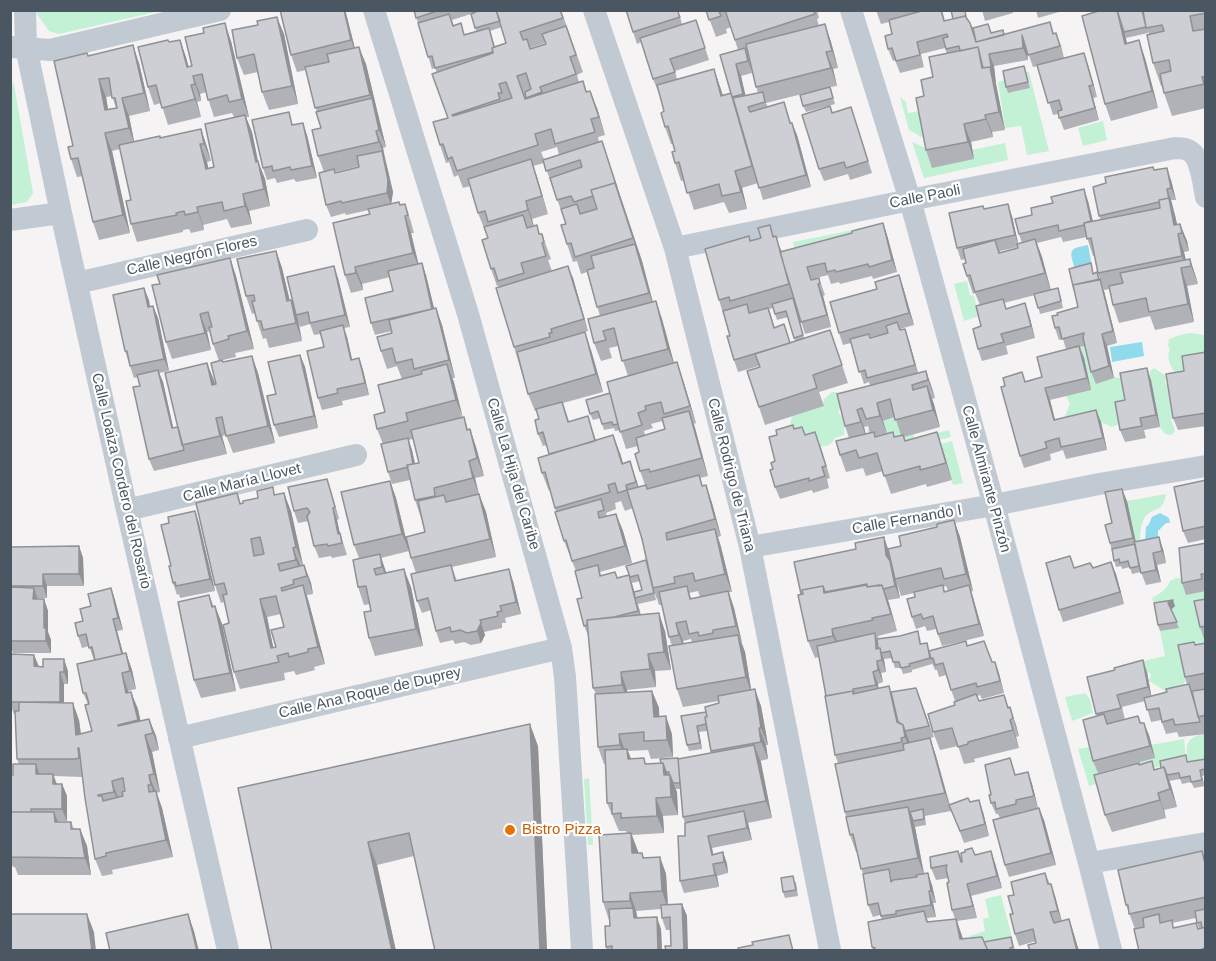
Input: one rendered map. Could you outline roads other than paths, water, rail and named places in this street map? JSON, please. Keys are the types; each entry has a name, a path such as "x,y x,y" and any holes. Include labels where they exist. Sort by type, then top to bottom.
{"street":[{"name":"Calle Loaiza Cordero del Rosario","path":"25,10 18,47 61,213 228,951"},
{"path":"18,47 50,50 220,10"},
{"name":"Calle La Hija del Caribe","path":"375,10 468,314 561,648 565,677 582,951"},
{"name":"Calle Rodrigo de Triana","path":"594,10 675,248 750,547 830,951"},
{"name":"Calle Almirante Pinzón","path":"851,10 910,200 994,505 1111,951"},
{"name":"Calle Paoli","path":"675,248 1175,148 1187,149 1195,155 1199,163 1206,197"},
{"path":"10,220 61,213"},
{"name":"Calle Negrón Flores","path":"77,283 307,230"},
{"name":"Calle María Llovet","path":"127,510 356,455"},
{"name":"Calle Fernando I","path":"750,547 994,505 1206,465"},
{"name":"Calle Ana Roque de Duprey","path":"179,738 561,648"},
{"path":"1089,863 1206,843"}],"water":[{"path":"1088,245 1092,266 1075,270 1071,254 1073,249"},
{"path":"1142,342 1144,356 1112,362 1110,347"},
{"path":"1160,513 1169,518 1170,523 1166,523 1158,531 1158,539 1145,541 1146,527 1152,517"}],"place":[{"name":"Bistro Pizza","path":"510,830"}]}
